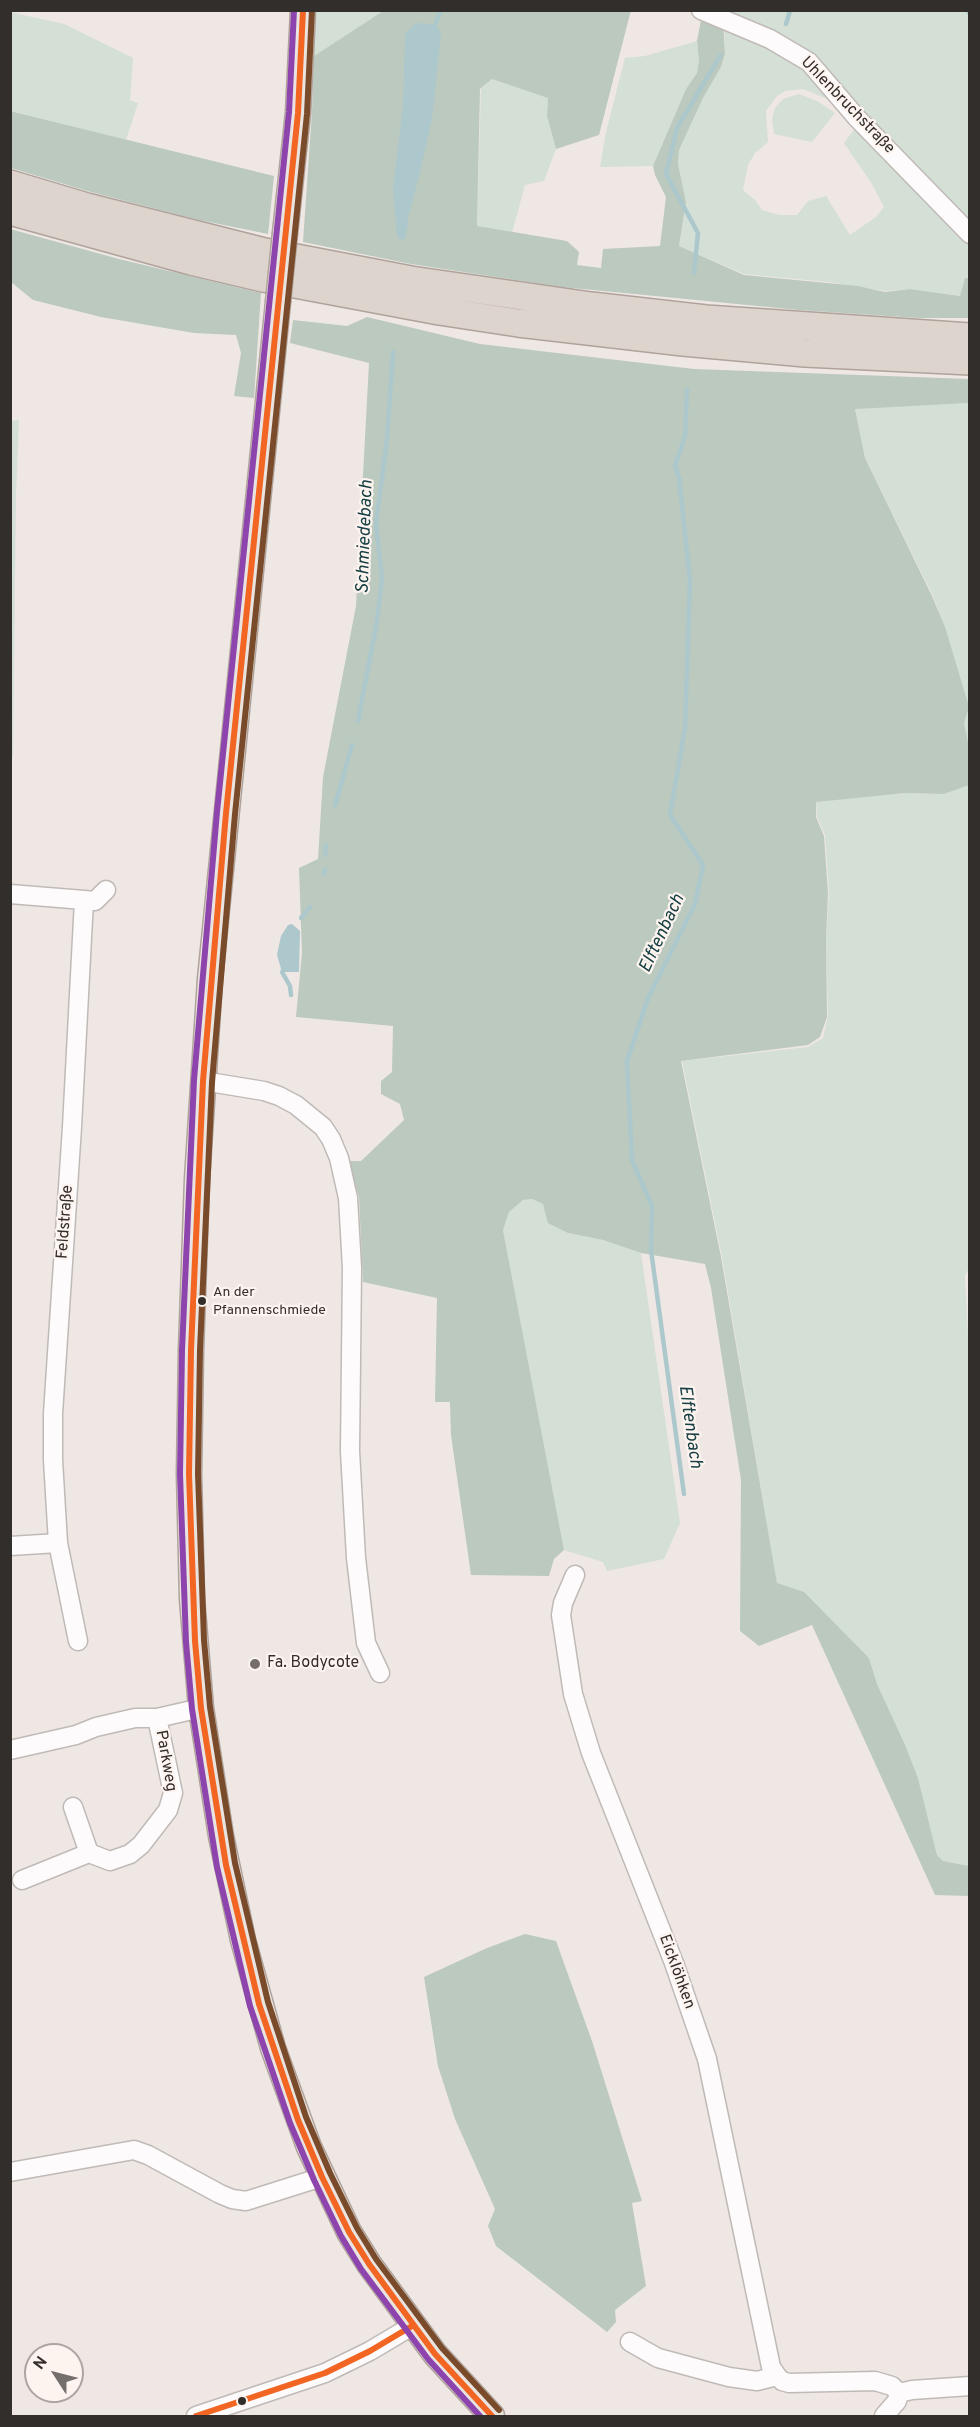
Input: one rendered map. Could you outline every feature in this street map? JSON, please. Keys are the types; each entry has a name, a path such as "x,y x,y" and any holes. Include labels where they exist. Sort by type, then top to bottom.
{"highway":[{"path":"10,184 87,207 265,252 411,280 591,306 706,318 969,337"},
{"path":"10,211 144,249 263,278 461,314 597,333 694,343 805,353 969,361"}],"main road":[{"path":"303,10 298,112 226,813 203,1081 191,1350 189,1474 192,1599 201,1708 220,1836 243,1940 273,2048 302,2130 322,2178 361,2251 412,2326 460,2383 492,2416"}],"street":[{"name":"Uhlenbruchstraße","path":"701,10 770,39 809,62 857,118 969,234"},
{"path":"10,894 95,901 106,890"},
{"name":"Feldstraße","path":"78,1641 58,1543 53,1414 84,900"},
{"path":"203,1081 264,1091 296,1105 323,1127 339,1158 348,1198 351,1233 353,1296 350,1451 356,1558 366,1643 380,1673"},
{"path":"10,1546 58,1543"},
{"name":"Eicklöhken","path":"575,1575 563,1603 561,1615 573,1694 591,1753 674,1963 707,2059 771,2367 777,2376"},
{"name":"Parkweg","path":"10,1750 76,1735 96,1727 135,1718 157,1718 201,1708"},
{"name":"Parkweg","path":"89,1853 110,1861 130,1854 141,1845 168,1810 173,1792 157,1718"},
{"path":"22,1880 89,1853 73,1807"},
{"path":"10,2172 134,2150 148,2155 220,2194 246,2201 322,2178"},
{"path":"196,2416 325,2373 370,2351 412,2326"},
{"path":"630,2342 658,2358 690,2368 757,2381 777,2376 789,2383 876,2381 892,2386 898,2393 897,2401 884,2416"},
{"path":"898,2393 969,2386"}],"shaded area":[{"path":"631,10 599,135 556,149 547,116 548,98 492,79 480,89 477,226 567,241 579,252 577,265 601,268 603,249 660,246 666,197 653,166 686,89 697,73 699,60 697,41 702,15 723,22 725,54 721,67 703,98 679,150 678,164 686,202 679,246 744,275 858,286 885,292 910,289 960,296 965,278 969,278 969,318 918,318 799,310 562,287 411,264 303,242 314,56 383,11"},
{"path":"312,11 383,11 314,56"},
{"path":"711,11 969,11 969,229 839,92"},
{"path":"10,12 64,24 133,58 130,100 138,103 126,140 11,111"},
{"path":"724,22 790,53 839,108 825,98 803,89 785,91 777,96 766,111 768,142 755,153 748,165 743,190 755,200 762,210 779,215 797,215 808,201 826,196 850,235 876,217 884,207 872,184 844,143 856,127 969,240 969,277 965,278 961,296 910,289 885,291 828,282 744,274 679,246 686,202 678,164 679,150 703,98 721,67 725,55"},
{"path":"697,41 699,60 697,73 686,89 653,166 600,167 606,132 625,58 645,56"},
{"path":"492,79 548,97 547,116 556,149 544,181 525,185 512,233 477,226 481,89"},
{"path":"799,94 817,101 835,113 812,142 774,134 772,119 775,108 783,99"},
{"path":"10,111 274,176 268,234 199,220 91,192 11,168"},
{"path":"10,229 119,259 261,293 254,398 234,396 241,353 236,335 194,333 101,317 33,300 11,282"},
{"path":"367,317 480,344 694,369 969,379 969,403 855,409 865,458 945,627 969,707 964,723 969,747 969,785 944,794 905,793 816,802 816,817 824,836 828,894 827,1017 820,1037 808,1045 681,1061 721,1257 777,1583 804,1592 869,1658 877,1684 918,1778 937,1855 943,1861 969,1866 969,1896 935,1895 812,1625 759,1646 740,1631 741,1480 711,1288 705,1264 641,1253 603,1240 568,1233 548,1223 543,1204 532,1199 523,1200 509,1212 503,1230 564,1550 554,1559 549,1576 471,1575 451,1435 450,1402 435,1402 437,1298 363,1282 359,1197 348,1161 361,1161 404,1120 400,1104 381,1094 381,1081 392,1072 393,1026 296,1017 302,953 299,868 318,859 323,777 356,606 369,363 290,343 293,320 347,326"},
{"path":"969,403 969,747 944,626 933,596 865,458 855,408"},
{"path":"19,420 13,756 11,758 10,421"},
{"path":"969,784 970,1266 965,1276 970,1378 969,1866 943,1861 937,1855 918,1778 877,1684 869,1658 803,1592 777,1584 722,1257 682,1061 808,1047 823,1038 828,1016 826,937 829,894 825,835 817,817 816,801 905,793 944,794"},
{"path":"532,1199 543,1204 568,1233 603,1240 641,1253 680,1523 664,1559 607,1571 603,1562 564,1550 503,1230 509,1212 523,1200"},
{"path":"525,1934 556,1941 592,2041 642,2201 632,2203 646,2286 615,2310 616,2322 607,2332 496,2246 488,2226 495,2209 455,2119 438,2066 424,1977 487,1948"}],"water":[{"path":"416,23 435,25 441,33 432,119 419,176 400,240 397,235 393,189 403,104 405,34"},
{"path":"292,924 300,931 299,972 282,972 277,955 281,936 288,925"}],"waterway":[{"path":"435,25 441,10"},
{"path":"967,10 970,14"},
{"path":"786,24 790,11"},
{"name":"Elftenbach","path":"694,273 698,233 666,174 677,128 720,56"},
{"path":"403,237 406,222"},
{"name":"Schmiedebach","path":"358,721 377,621 382,578 376,524 387,439 393,352"},
{"name":"Elftenbach","path":"684,1494 651,1250 652,1206 632,1160 627,1061 648,998 695,904 703,865 670,815 685,728 690,580 679,478 675,466 685,436 687,390"},
{"name":"Schmiedebach","path":"335,806 352,745"},
{"name":"Schmiedebach","path":"325,855 326,845"},
{"name":"Schmiedebach","path":"324,874 325,869"},
{"name":"Schmiedebach","path":"301,918 310,907"},
{"name":"Schmiedebach","path":"282,972 290,986 291,995"}],"transit line":[{"path":"294,10 289,112 217,812 194,1080 182,1350 180,1474 186,1642 192,1709 217,1867 250,2006 290,2123 341,2236 361,2269 428,2359 480,2416"},
{"path":"303,10 298,113 226,813 203,1081 191,1350 189,1474 195,1641 201,1708 226,1865 259,2004 298,2120 349,2232 369,2264 435,2354 492,2416"},
{"path":"312,10 307,114 235,814 212,1082 200,1350 198,1474 204,1640 210,1707 235,1863 268,2002 306,2117 357,2228 376,2259 442,2348 499,2410"},
{"path":"196,2416 325,2373 370,2351 412,2326"}],"place":[{"name":"An der Pfannenschmiede","path":"202,1301"},
{"name":"Fa. Bodycote","path":"255,1664"}]}
